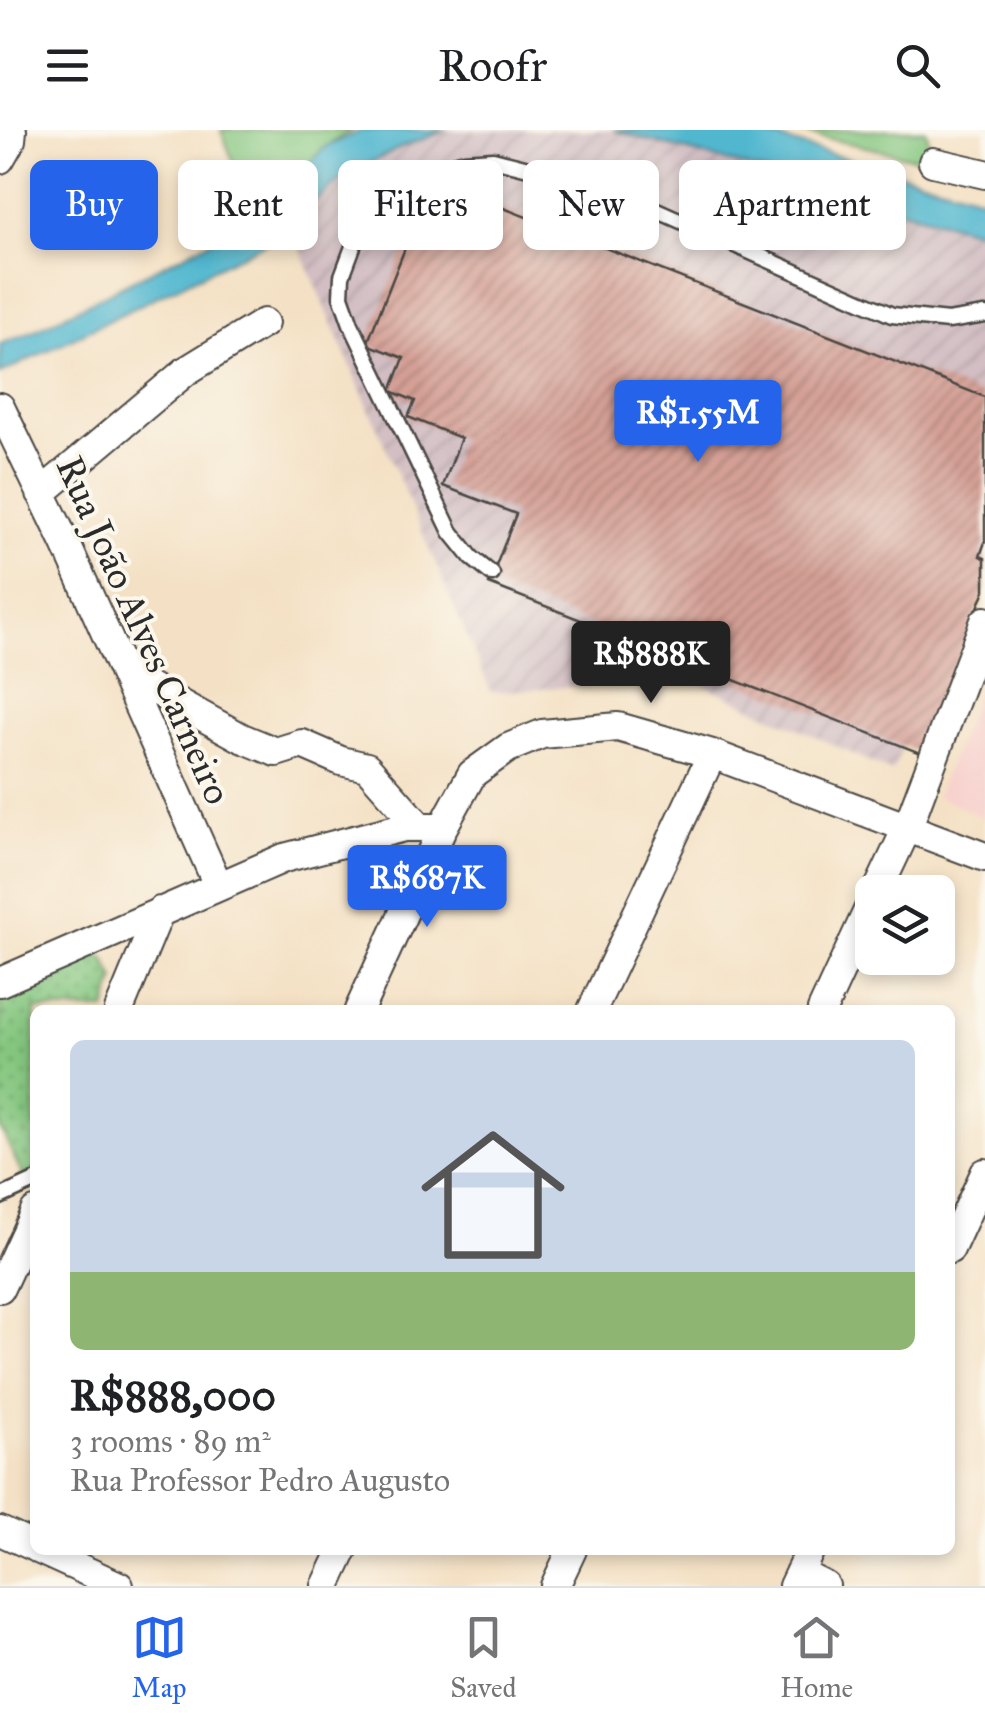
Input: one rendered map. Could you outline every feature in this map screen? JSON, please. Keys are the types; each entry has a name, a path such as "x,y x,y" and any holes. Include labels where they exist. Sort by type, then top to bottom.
{"street":[{"path":"0,158 11,140 12,130"},
{"path":"934,162 985,174"},
{"path":"41,493 186,370 264,323"},
{"name":"Rua João Alves Carneiro","path":"0,407 218,885"},
{"path":"885,875 908,826 985,621"},
{"path":"124,673 242,738 276,752 302,744 368,768 431,827"},
{"path":"361,1005 431,827 472,774 508,748 542,734 618,727 712,754 985,858"},
{"path":"594,1005 712,754"},
{"path":"0,982 284,858 378,832 431,827"},
{"path":"121,1005 160,911"},
{"path":"824,1005 855,939"},
{"path":"955,1238 985,1173"},
{"path":"0,1288 30,1223"},
{"path":"0,1531 30,1545"},
{"path":"54,1555 103,1574"},
{"path":"326,1586 341,1555"},
{"path":"554,1586 570,1555"},
{"path":"801,1570 824,1586"}],"lane":[{"path":"492,574 472,558 451,532 358,340 341,296 342,276 354,244 372,218 395,192 430,171 464,161 493,159 607,188 892,314 948,320 985,315"},
{"path":"0,1198 30,1183"}],"shaded area":[{"path":"446,130 613,130 721,160 679,160 679,250 906,250 906,211 985,233 985,556 892,772 691,679 491,692 301,250 318,250 318,199 338,182 338,250 503,250 503,160 376,160"},
{"path":"985,675 985,818 936,796"}],"green space":[{"path":"221,130 352,130 312,160 232,160"},
{"path":"790,130 926,130 933,162"},
{"path":"96,954 105,959 115,980 108,1005 30,1005 30,1174 23,1176 0,1127 0,992"}],"water":[{"path":"362,130 446,130 376,160 338,160 338,182 318,198 318,160 312,160 325,147"},
{"path":"613,130 748,130 853,160 721,160"},
{"path":"906,175 985,198 985,233 906,211"},
{"path":"193,250 251,250 0,374 0,344"}],"building":[{"path":"503,208 523,216 523,250 610,250 985,397 985,542 980,556 985,558 985,590 920,753 489,584 516,514 443,486 461,438 408,417 415,401 391,391 404,358 367,344 404,250 503,250"}]}
